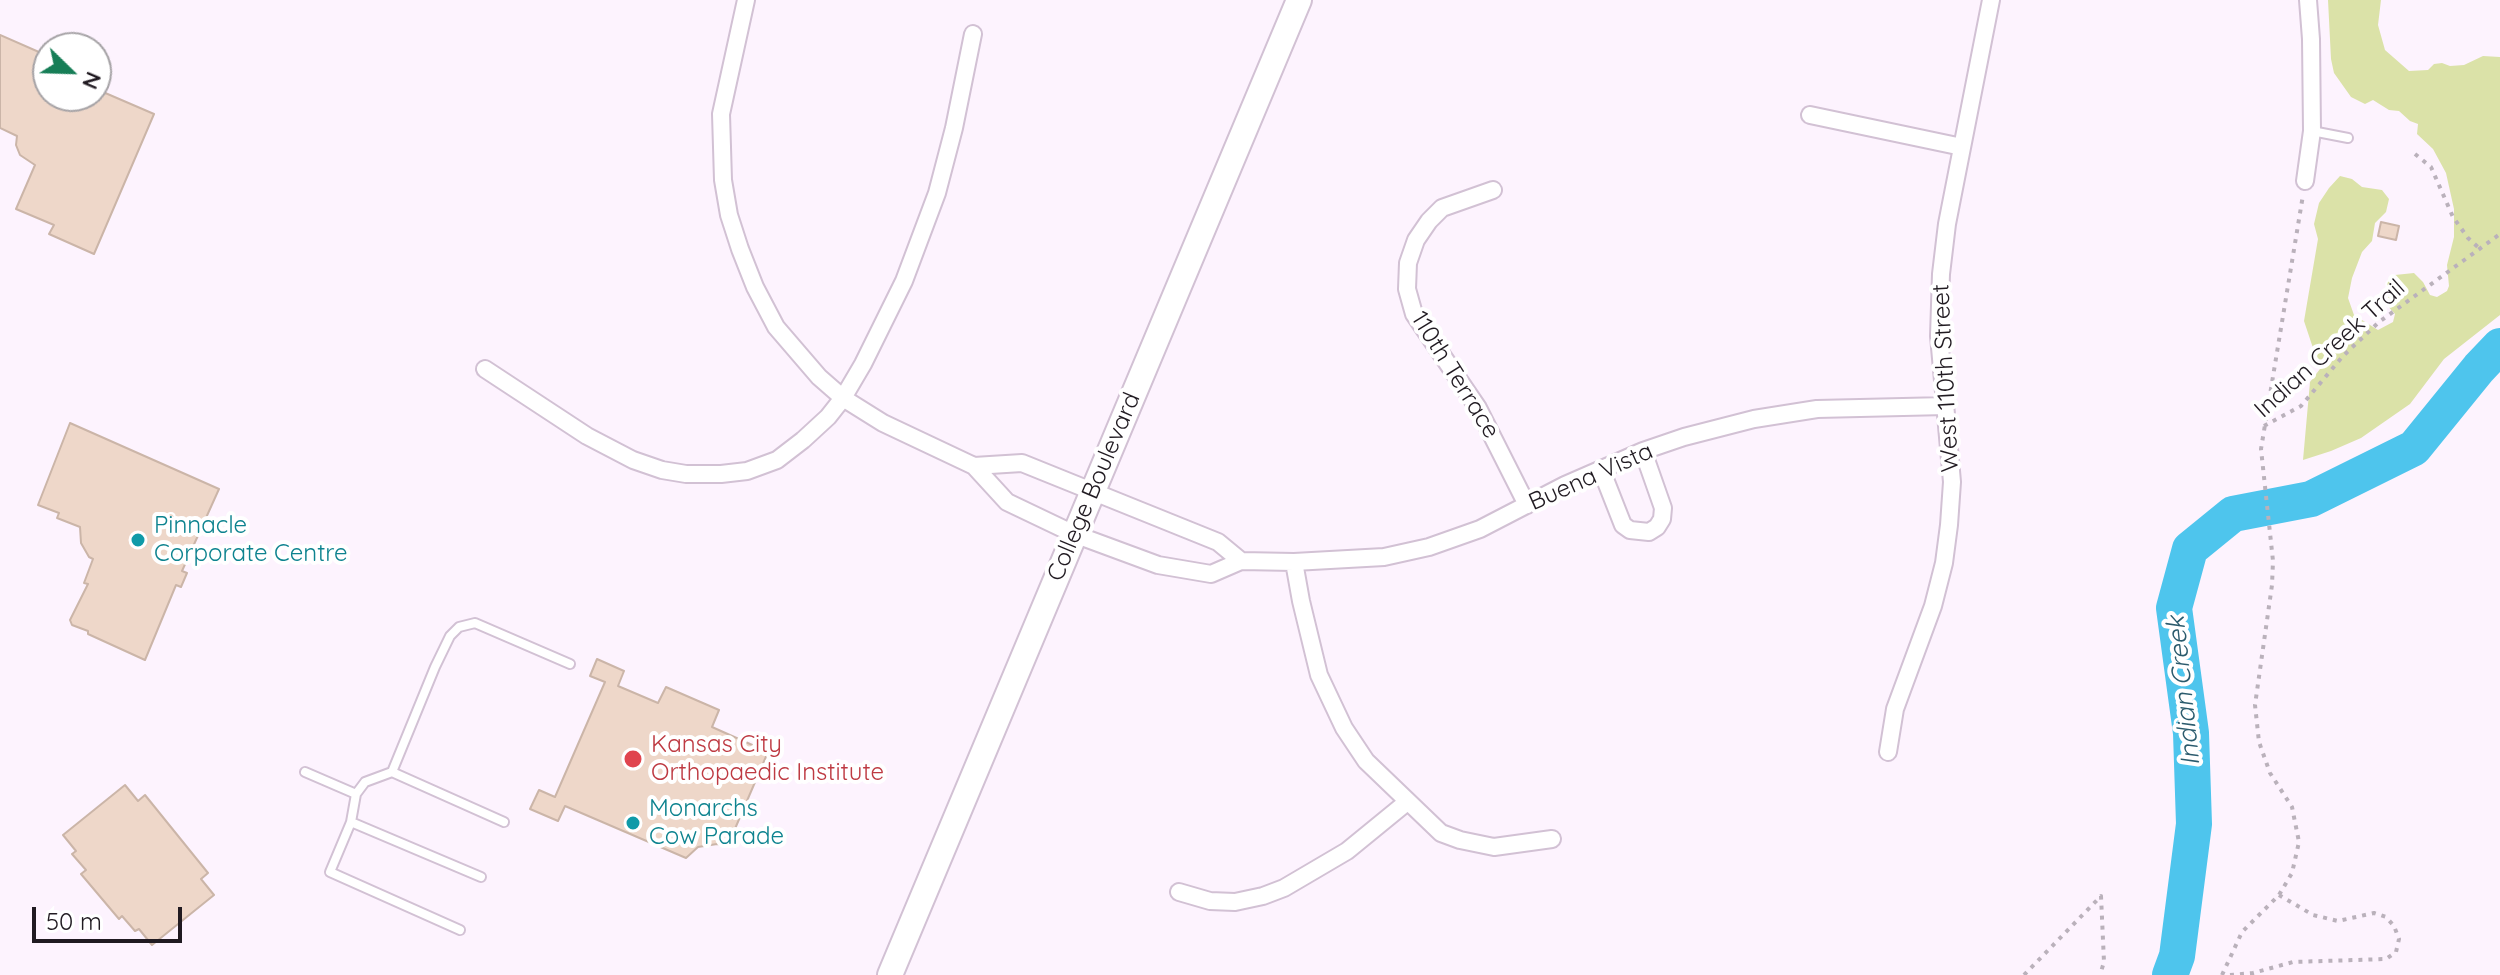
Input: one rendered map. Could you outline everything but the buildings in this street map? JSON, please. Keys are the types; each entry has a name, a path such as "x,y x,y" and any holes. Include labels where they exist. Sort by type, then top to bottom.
{"main road":[{"name":"College Boulevard","path":"890,975 1299,0"}],"street":[{"path":"746,0 721,114 723,180 729,215 755,287 776,327 819,377 843,398 883,423 974,466 1022,463 1218,542 1241,561"},
{"name":"West 110th Street","path":"1888,752 1895,709 1933,606 1944,563 1952,482 1939,336 1941,274 1947,224 1991,0"},
{"path":"2305,181 2312,131 2308,0"},
{"path":"485,369 587,436 633,460 662,470 686,474 747,471 777,460 820,425 843,398 904,281 937,193 973,34"},
{"path":"1810,115 1962,147"},
{"name":"110th Terrace","path":"1493,190 1442,208 1429,221 1416,240 1408,263 1407,289 1414,314 1478,408 1527,505"},
{"name":"Buena Vista","path":"974,466 1007,502 1074,534 1158,565 1211,574 1241,561 1294,562 1384,557 1429,547 1480,529 1643,451 1754,419 1817,409 1946,406"},
{"path":"1601,469 1623,525 1630,530 1649,532 1662,519 1663,508 1643,451"},
{"path":"1294,562 1319,675 1344,728 1366,761 1441,833 1494,847 1552,839"},
{"path":"1179,892 1210,901 1235,902 1274,892 1303,879 1347,851 1407,802"}],"lane":[{"path":"2312,131 2348,138"},
{"path":"392,772 435,667 450,636 459,627 475,623 570,664"},
{"path":"305,772 356,794"},
{"path":"460,930 330,872 351,822 356,794 365,782 392,772 504,822"},
{"path":"351,822 481,877"}],"path":[{"path":"2415,154 2431,167 2453,217 2479,248"},
{"path":"2264,426 2305,181"},
{"name":"Indian Creek Trail","path":"2222,975 2242,932 2279,895 2292,873 2299,842 2292,807 2270,773 2259,742 2255,705 2273,561 2261,449 2264,426 2301,406 2343,356 2379,322 2500,234"},
{"path":"2230,975 2253,973 2293,962 2386,959 2396,952 2399,939 2386,917 2374,913 2338,921 2313,915 2279,895"},
{"path":"2024,975 2101,896 2104,962 2100,975"}],"green space":[{"path":"2328,0 2381,0 2378,25 2385,50 2409,71 2428,70 2434,64 2442,63 2464,65 2483,56 2500,57 2500,315 2444,359 2410,404 2361,438 2303,460 2310,382 2320,369 2304,321 2318,239 2314,224 2319,203 2329,188 2340,176 2352,179 2362,187 2382,190 2389,199 2386,212 2375,223 2372,241 2362,252 2348,298 2354,315 2378,330 2393,322 2395,314 2385,303 2387,281 2395,275 2414,273 2430,295 2437,297 2447,291 2447,265 2454,237 2454,209 2446,173 2433,149 2417,134 2418,124 2399,111 2389,110 2373,100 2365,104 2351,97 2334,73"}],"waterway":[{"name":"Indian Creek","path":"2170,975 2177,956 2194,824 2191,733 2174,608 2190,549 2233,514 2311,499 2414,448 2500,346"}],"place":[{"name":"Pinnacle Corporate Centre","path":"138,540"},
{"name":"Kansas City Orthopaedic Institute","path":"633,759"},
{"name":"Monarchs Cow Parade","path":"633,823"}]}
